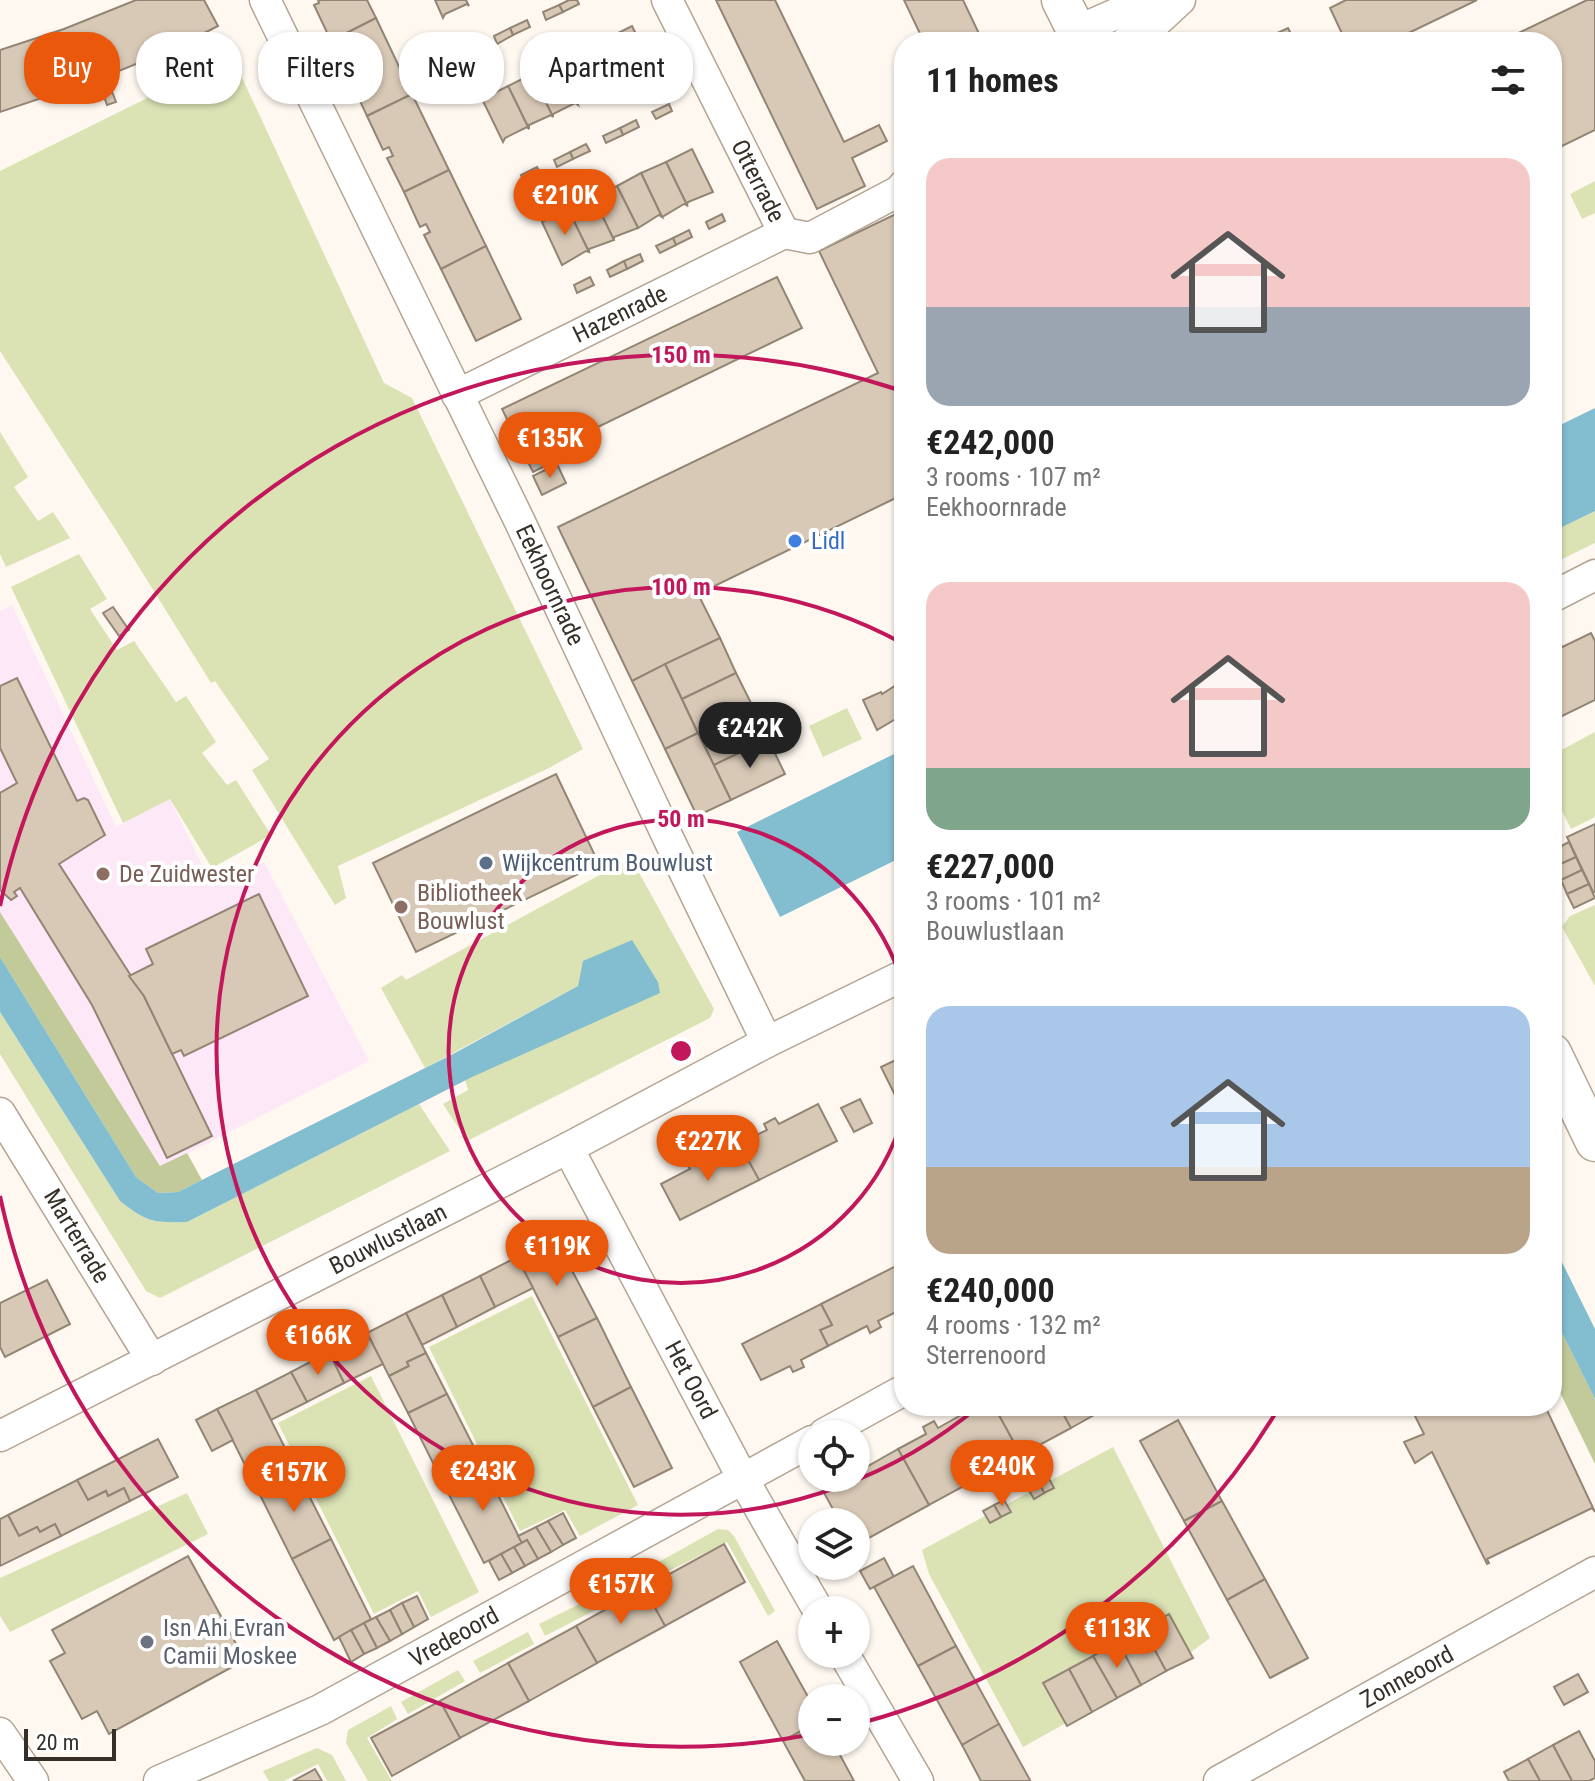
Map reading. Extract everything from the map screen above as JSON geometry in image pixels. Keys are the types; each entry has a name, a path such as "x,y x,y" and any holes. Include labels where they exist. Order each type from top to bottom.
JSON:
{"street":[{"name":"Eekhoornrade","path":"265,0 520,522 767,1042"},
{"name":"Otterrade","path":"667,0 784,233"},
{"path":"1034,0 1068,31 1143,2 1179,0"},
{"path":"1142,32 1179,0"},
{"path":"784,233 810,238 894,194"},
{"name":"Hazenrade","path":"457,395 784,233"},
{"path":"1562,592 1595,575"},
{"name":"Bouwlustlaan","path":"0,1436 894,980"},
{"path":"1562,1074 1595,1142"},
{"name":"Marterrade","path":"0,1113 152,1360"},
{"name":"Het Oord","path":"568,1148 743,1479 810,1596"},
{"path":"849,1420 894,1396"},
{"name":"Vredeoord","path":"159,1781 320,1710 798,1449"},
{"name":"Zonneoord","path":"1219,1781 1595,1572"},
{"path":"852,1668 918,1781"},
{"path":"0,1733 33,1781"}],"shaded area":[{"name":"De Zuidwester","path":"12,605 116,827 170,799 212,886 264,862 369,1061 161,1167 0,912 0,611"}],"green space":[{"path":"242,78 384,383 412,398 583,749 549,768 338,866 346,898 335,905 252,770 269,759 215,681 211,683 0,351 0,171 136,104 242,104"},
{"path":"1595,181 1595,213 1582,219 1570,194"},
{"path":"0,432 28,477 14,487 38,521 53,512 70,538 6,567 0,554"},
{"path":"1595,511 1595,543 1562,559 1562,527"},
{"path":"79,554 107,599 90,609 117,650 134,641 176,702 186,696 216,742 202,753 227,785 236,780 271,835 212,868 170,799 123,823 11,587"},
{"path":"847,708 862,739 823,757 809,726"},
{"path":"1595,732 1595,817 1571,829 1562,811 1562,750"},
{"path":"631,858 714,1009 710,1018 467,1141 443,1104 468,1090 465,1080 658,982 631,940 578,986 425,1068 381,988 402,975 406,980"},
{"path":"1595,905 1595,986 1562,927 1570,916"},
{"path":"0,912 160,1166 187,1153 202,1180 178,1192 158,1193 136,1177 0,957"},
{"path":"0,1012 120,1201 151,1220 187,1222 419,1104 450,1151 160,1298 146,1291 0,1054"},
{"path":"532,1296 638,1505 580,1536 565,1510 520,1531 429,1347"},
{"path":"1562,1333 1595,1399 1595,1464 1562,1396"},
{"path":"371,1376 479,1592 431,1617 418,1591 374,1614 278,1423"},
{"path":"1113,1447 1210,1638 1183,1658 1023,1747 929,1574 922,1550"},
{"path":"187,1493 208,1534 10,1632 0,1616 0,1578"},
{"path":"718,1529 728,1530 734,1536 775,1611 768,1616 727,1542 615,1598 610,1589"},
{"path":"598,1595 603,1606 545,1636 539,1624"},
{"path":"528,1632 534,1644 480,1673 473,1661"},
{"path":"458,1670 465,1681 408,1714 401,1702"},
{"path":"391,1706 397,1719 367,1738 392,1781 368,1781 346,1743 348,1730"},
{"path":"317,1748 332,1755 346,1781 327,1781 318,1764 284,1781 269,1781 263,1771"}],"water":[{"path":"1595,408 1595,511 1562,527 1562,424"},
{"path":"894,754 894,861 780,917 737,832"},
{"path":"632,940 658,982 660,993 472,1077 187,1222 151,1220 120,1201 0,1012 0,957 136,1177 158,1193 178,1192 453,1054 578,986 583,961"},
{"path":"1562,1262 1595,1329 1595,1399 1562,1333"}],"building":[{"path":"136,0 204,0 218,26 206,32 136,32 136,64 120,70 120,32 55,32"},
{"path":"318,0 367,0 376,18 349,32 327,32 314,5 319,3"},
{"path":"435,0 466,0 469,6 467,4 445,14 443,18"},
{"path":"577,0 579,4 563,12 559,5"},
{"path":"716,0 775,0 844,142 879,125 887,141 852,158 865,186 817,209"},
{"path":"904,0 963,0 978,32 919,32"},
{"path":"1346,0 1477,0 1411,32 1341,32 1330,8"},
{"path":"1587,0 1595,0 1595,130 1562,146 1562,32 1521,32"},
{"path":"559,5 563,12 546,20 543,12"},
{"path":"376,18 383,32 349,32"},
{"path":"527,20 530,27 513,35 510,28"},
{"path":"632,26 635,32 620,32"},
{"path":"510,28 513,35 504,40 502,32"},
{"path":"383,33 399,67 399,100 367,116 361,104 383,104"},
{"path":"24,42 24,104 0,112 0,50"},
{"path":"520,80 520,104 547,104 553,117 551,115 529,125 529,129 508,86"},
{"path":"508,86 529,129 527,127 505,138 503,142 484,104 504,104 504,88"},
{"path":"399,100 399,104 417,104 449,170 404,192 387,158 393,156 389,147 383,150 367,116"},
{"path":"547,104 573,104 553,114 553,117"},
{"path":"669,104 672,111 656,119 652,112"},
{"path":"636,120 639,127 623,135 620,128"},
{"path":"620,128 623,135 606,143 603,136"},
{"path":"586,144 590,151 573,159 570,152"},
{"path":"692,149 713,192 687,205 666,162"},
{"path":"570,152 573,159 557,167 554,160"},
{"path":"666,162 687,205 662,217 641,173"},
{"path":"537,167 541,175 524,183 521,175"},
{"path":"449,170 486,246 441,269 424,235 430,232 426,224 420,227 404,192"},
{"path":"641,173 662,217 659,215 638,228 617,186"},
{"path":"617,186 638,228 614,237 614,240 593,197"},
{"path":"593,197 614,240 589,249 589,252 568,209"},
{"path":"568,209 589,252 562,265 542,222"},
{"path":"722,214 725,221 709,229 706,222"},
{"path":"894,215 894,499 698,594 720,638 632,681 558,527 878,373 819,251"},
{"path":"689,230 692,237 676,245 673,238"},
{"path":"673,238 676,245 660,253 656,246"},
{"path":"486,246 521,319 476,341 441,269"},
{"path":"640,254 643,261 627,269 624,261"},
{"path":"624,261 627,269 610,277 607,270"},
{"path":"590,277 594,285 577,293 574,285"},
{"path":"777,277 802,328 540,455 545,466 533,472 502,409"},
{"path":"557,464 566,483 542,495 533,476"},
{"path":"113,607 129,630 119,636 103,613"},
{"path":"1591,633 1595,641 1595,700 1562,716 1562,647"},
{"path":"720,638 736,673 682,699 665,664"},
{"path":"665,664 698,733 665,749 632,681"},
{"path":"736,673 753,707 698,733 682,699"},
{"path":"17,678 77,801 88,800 105,835 59,864 144,996 212,1136 167,1158 92,1005 20,888 11,900 0,890 0,793 17,783 0,748 0,686"},
{"path":"894,686 894,720 877,730 863,700"},
{"path":"753,707 768,739 714,765 698,733"},
{"path":"698,733 731,800 697,816 665,749"},
{"path":"768,739 785,774 731,800 714,765"},
{"name":"Wijkcentrum Bouwlust","path":"556,774 599,864 416,952 373,863"},
{"path":"1595,824 1595,892 1593,892 1567,837"},
{"path":"1569,842 1576,857 1562,863 1562,846"},
{"path":"1576,857 1582,870 1562,880 1562,863"},
{"path":"1582,870 1589,884 1567,894 1562,880"},
{"path":"1589,884 1595,898 1574,908 1567,894"},
{"path":"259,894 308,996 184,1056 181,1050 172,1054 144,996 129,976 153,964 146,949"},
{"path":"894,1061 894,1093 881,1067"},
{"path":"860,1099 872,1123 854,1132 841,1108"},
{"path":"818,1104 837,1141 759,1180 747,1158 736,1164 728,1149 767,1130 764,1124 775,1118 779,1124"},
{"path":"728,1149 736,1164 747,1158 759,1180 680,1220 661,1184 690,1169 686,1163 698,1157 701,1163"},
{"path":"555,1238 597,1318 558,1337 517,1257"},
{"path":"517,1257 533,1288 495,1307 480,1276"},
{"path":"894,1267 894,1313 878,1321 881,1327 870,1333 867,1326 828,1346 820,1330 832,1325 821,1304"},
{"path":"480,1276 495,1307 457,1327 442,1295"},
{"path":"47,1280 70,1324 5,1357 0,1347 0,1303"},
{"path":"442,1295 457,1327 422,1345 406,1313"},
{"path":"821,1304 832,1325 820,1330 828,1346 801,1360 804,1367 793,1372 790,1366 761,1380 742,1344"},
{"path":"406,1313 426,1353 389,1376 367,1333"},
{"path":"597,1318 631,1387 593,1407 558,1337"},
{"path":"367,1333 383,1364 344,1383 329,1352"},
{"path":"329,1352 344,1383 307,1402 291,1372"},
{"path":"426,1353 447,1394 408,1413 389,1376"},
{"path":"291,1372 307,1402 271,1420 256,1390"},
{"path":"631,1387 672,1468 634,1487 593,1407"},
{"path":"256,1390 296,1470 257,1489 217,1409"},
{"path":"447,1394 482,1463 443,1483 408,1413"},
{"path":"217,1409 233,1440 212,1451 196,1420"},
{"path":"959,1416 1000,1416 1021,1455 929,1505 898,1449 926,1434 923,1427 934,1421 938,1428"},
{"path":"1000,1416 1064,1416 1071,1428 1021,1455"},
{"path":"1064,1416 1092,1416 1071,1428"},
{"path":"1415,1416 1550,1416 1595,1512 1592,1508 1487,1559 1487,1564 1432,1452 1415,1463 1404,1442 1424,1434"},
{"path":"1178,1420 1222,1501 1184,1521 1140,1441"},
{"path":"158,1439 178,1477 130,1501 124,1488 108,1496 106,1491 88,1500 77,1480"},
{"path":"898,1449 929,1505 870,1537 870,1508 832,1508 824,1492 870,1492 870,1465"},
{"path":"482,1463 522,1543 484,1563 443,1483"},
{"path":"296,1470 331,1539 292,1559 257,1489"},
{"path":"1047,1475 1054,1488 1044,1493 1038,1481"},
{"path":"77,1480 88,1500 106,1491 108,1496 124,1488 130,1501 61,1536 55,1524 40,1532 37,1527 19,1536 8,1515"},
{"path":"1038,1481 1044,1493 1034,1499 1027,1487"},
{"path":"1004,1500 1011,1512 1001,1517 994,1505"},
{"path":"1222,1501 1265,1579 1227,1600 1184,1521"},
{"path":"994,1505 1001,1517 990,1523 983,1511"},
{"path":"563,1513 576,1538 563,1545 548,1521"},
{"path":"8,1515 19,1536 37,1527 40,1532 55,1524 61,1536 0,1566 0,1519"},
{"path":"548,1521 563,1545 551,1552 536,1527"},
{"path":"536,1527 551,1552 538,1559 527,1540 522,1543 518,1536"},
{"path":"331,1539 371,1619 334,1640 292,1559"},
{"path":"527,1540 538,1559 525,1566 514,1547"},
{"path":"724,1544 745,1582 665,1626 644,1588"},
{"path":"514,1547 525,1566 512,1573 501,1554"},
{"path":"501,1554 512,1573 499,1580 489,1561"},
{"name":"Isn Ahi Evran Camii Moskee","path":"188,1556 245,1660 109,1734 97,1711 82,1719 50,1661 65,1653 52,1630"},
{"path":"884,1558 894,1577 870,1589 865,1580 870,1580 870,1566"},
{"path":"913,1566 956,1646 918,1666 874,1587"},
{"path":"1265,1579 1308,1658 1270,1678 1227,1600"},
{"path":"644,1588 665,1626 597,1663 576,1626"},
{"path":"417,1596 428,1619 414,1627 402,1603"},
{"path":"402,1603 414,1627 402,1634 390,1610"},
{"path":"390,1610 402,1634 390,1641 376,1617"},
{"path":"1169,1614 1193,1658 1166,1671 1143,1628"},
{"path":"376,1617 390,1641 377,1648 364,1623"},
{"path":"364,1623 377,1648 364,1654 351,1630"},
{"path":"576,1626 597,1663 529,1701 508,1663"},
{"path":"1143,1628 1166,1671 1141,1685 1118,1642"},
{"path":"351,1630 364,1654 351,1662 339,1637"},
{"path":"777,1641 801,1684 798,1684 798,1733 783,1741 740,1662"},
{"path":"1118,1642 1141,1685 1117,1698 1093,1656"},
{"path":"956,1646 999,1724 962,1745 918,1666"},
{"path":"1093,1656 1117,1698 1092,1712 1069,1669"},
{"path":"508,1663 529,1701 460,1738 440,1701"},
{"path":"1069,1669 1092,1712 1067,1726 1043,1683"},
{"path":"1578,1674 1588,1692 1564,1705 1554,1687"},
{"path":"440,1701 460,1738 392,1776 371,1738"},
{"path":"999,1724 1029,1781 981,1781 962,1745"},
{"path":"1579,1731 1595,1761 1595,1778 1589,1781 1572,1781 1553,1745"},
{"path":"798,1733 798,1756 841,1756 854,1781 805,1781 783,1741"},
{"path":"1553,1745 1572,1781 1540,1781 1528,1759"},
{"path":"1528,1759 1540,1781 1509,1781 1504,1772"},
{"path":"315,1769 322,1781 293,1781"}],"place":[{"name":"Lidl","path":"795,541"},
{"name":"Wijkcentrum Bouwlust","path":"486,863"},
{"name":"De Zuidwester","path":"103,874"},
{"name":"Bibliotheek Bouwlust","path":"401,907"},
{"name":"Isn Ahi Evran Camii Moskee","path":"147,1642"}]}
